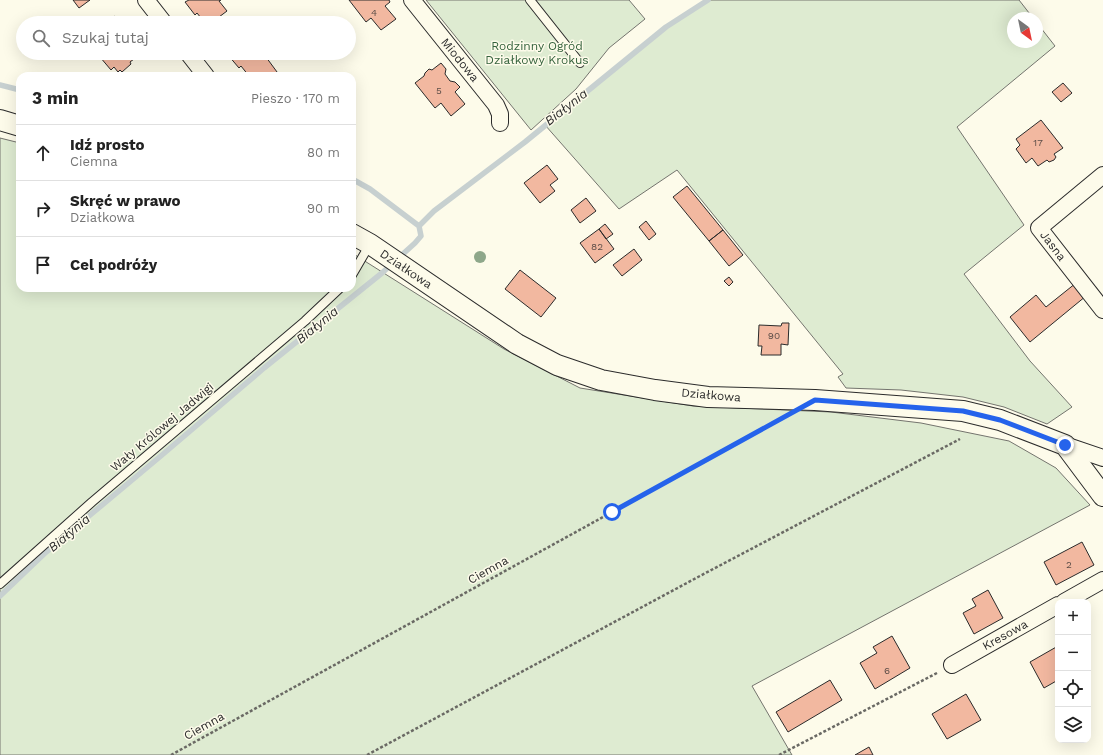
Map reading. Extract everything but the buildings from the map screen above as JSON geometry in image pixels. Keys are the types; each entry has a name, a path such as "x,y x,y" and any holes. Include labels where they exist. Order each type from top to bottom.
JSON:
{"street":[{"path":"146,0 159,16"},
{"name":"Miodowa","path":"412,0 496,105 499,111 500,122"},
{"path":"193,60 203,72"},
{"path":"0,120 16,125"},
{"name":"Jasna","path":"1103,175 1039,228 1103,310"},
{"name":"Działkowa","path":"356,236 388,256 517,344 558,365 601,380 655,390 708,397 815,400 963,411 1000,420 1103,458"},
{"path":"1065,445 1103,496"},
{"path":"1069,599 1103,580"},
{"name":"Kresowa","path":"952,665 1055,607"}],"lane":[{"path":"530,0 580,63"},
{"path":"356,268 370,244"},
{"name":"Wały Królowej Jadwigi","path":"0,584 92,502 305,321 336,292"}],"path":[{"name":"Ciemna","path":"170,755 787,416"},
{"path":"367,755 698,577 960,439"},
{"path":"779,755 952,665"}],"green space":[{"name":"Rodzinny Ogród Działkowy Krokus","path":"426,0 629,0 645,19 609,48 576,89 531,130"},
{"path":"708,0 1019,0 1028,12 1007,12 1007,48 1043,48 1043,31 1055,46 957,127 1024,225 964,274 1030,361 1072,407 1047,424 1004,407 963,397 901,390 846,388 838,377 843,374 677,170 619,209 545,125 666,27"},
{"path":"0,138 16,142 16,292 356,292 356,256 504,349 580,388 693,406 831,412 921,423 1009,441 1056,468 1090,505 752,686 792,755 0,755"}],"waterway":[{"name":"Białynia","path":"0,596 44,554 264,368 382,273 421,236 419,226 434,211 525,142 666,27 708,0"},
{"path":"0,85 16,89"},
{"path":"356,181 370,189 419,226"}],"route":[{"path":"612,512 815,400 963,411 1000,420 1065,445"}]}
